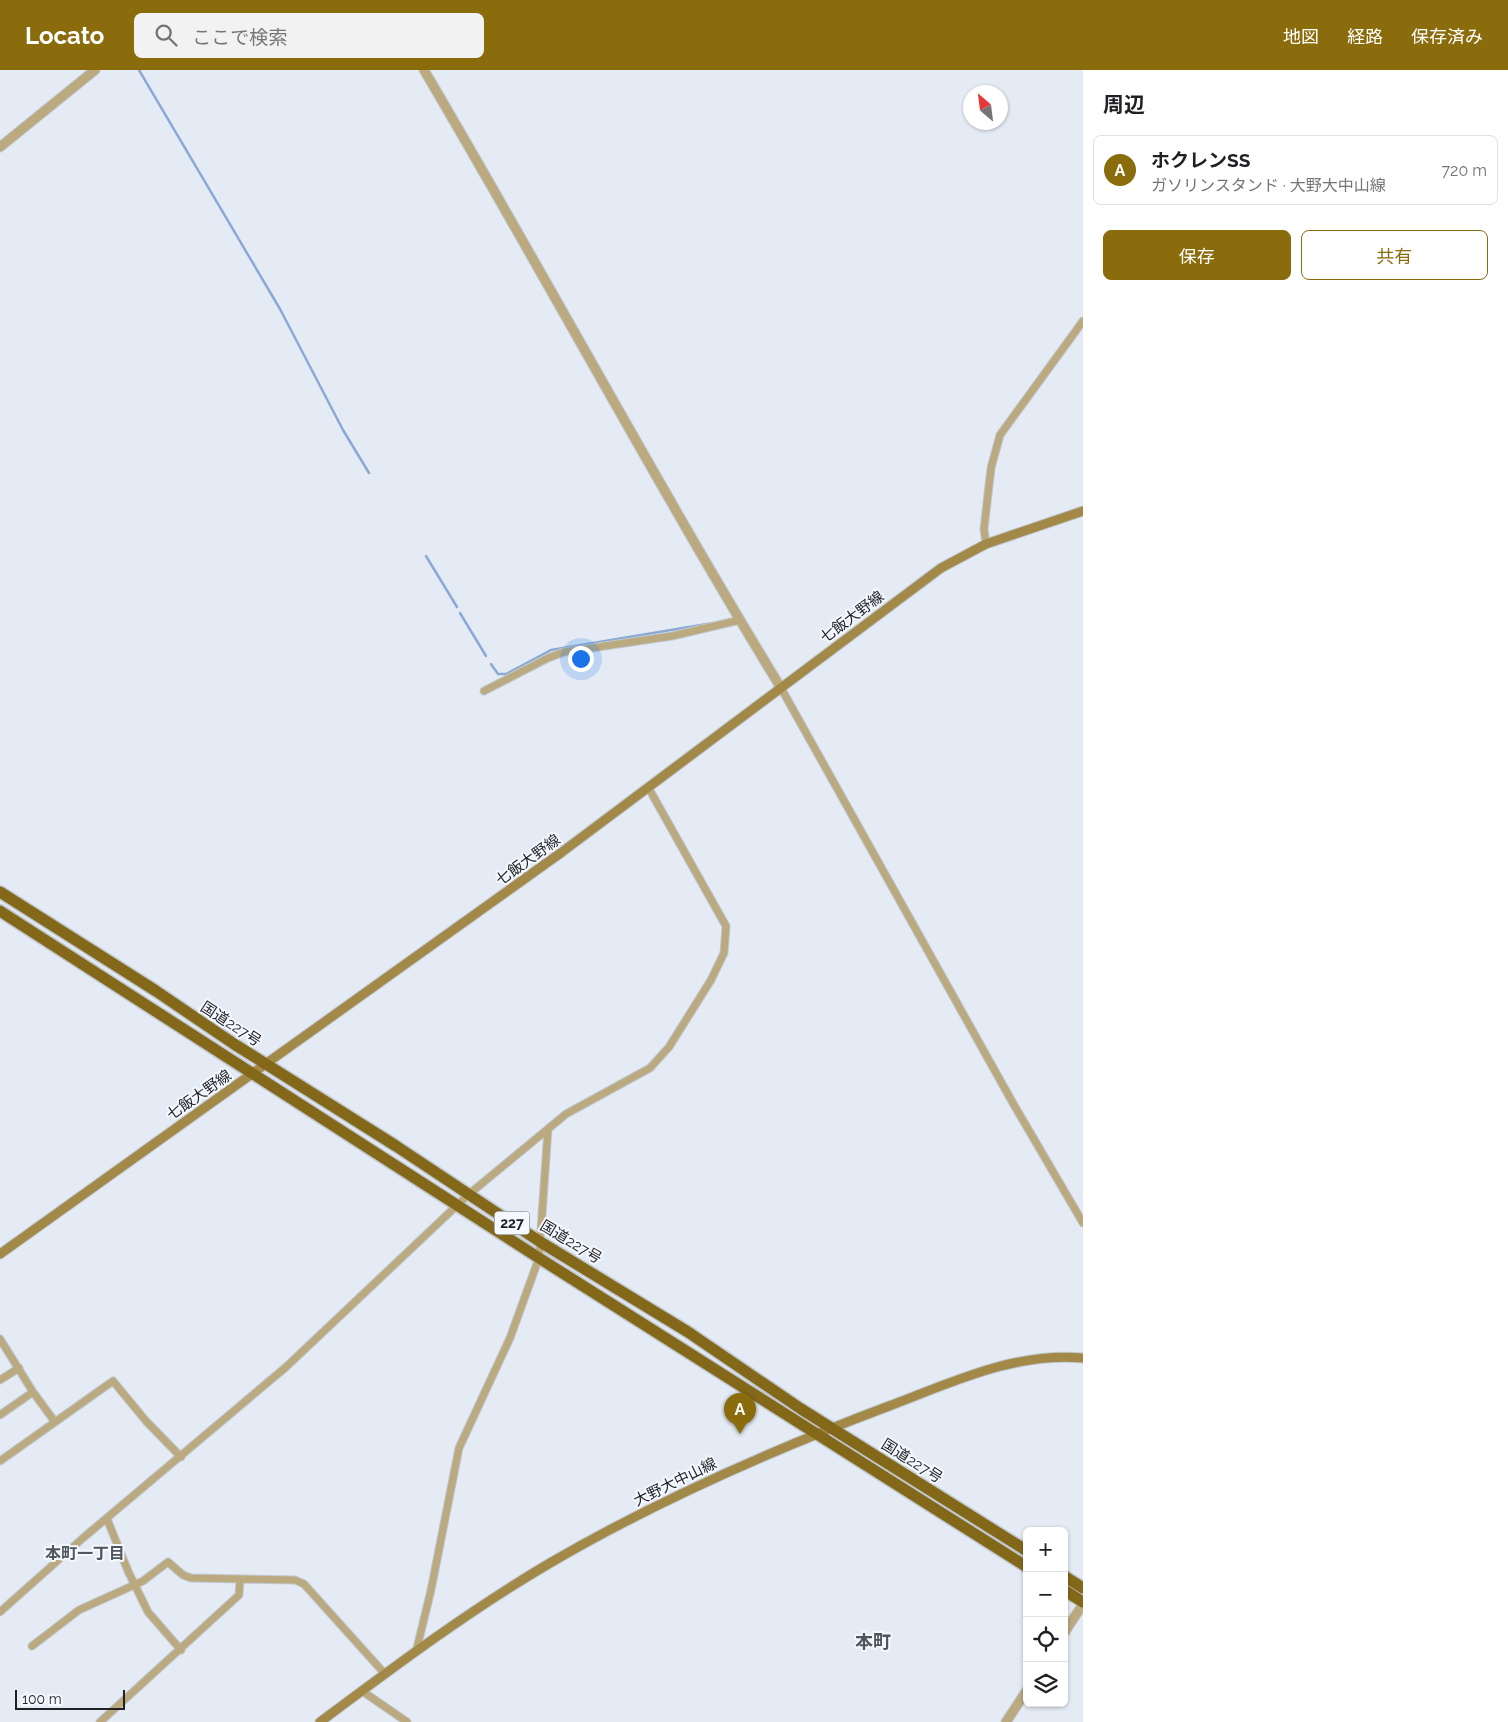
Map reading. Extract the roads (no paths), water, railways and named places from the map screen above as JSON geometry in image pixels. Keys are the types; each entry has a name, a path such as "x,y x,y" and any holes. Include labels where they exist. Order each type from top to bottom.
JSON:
{"highway":[{"name":"国道227号","path":"0,892 396,1146 542,1243 688,1332 801,1409 1023,1548"},
{"name":"国道227号","path":"0,911 539,1258 1023,1564"},
{"path":"1068,1579 1083,1588"},
{"path":"1068,1593 1083,1603"}],"main road":[{"name":"七飯大野線","path":"0,1254 539,869 941,568 986,544 1083,511"},
{"name":"大野大中山線","path":"320,1722 416,1652 502,1593 595,1538 675,1496 832,1427 1008,1363 1046,1357 1083,1358"}],"street":[{"path":"0,147 95,70"},
{"path":"424,70 781,688 1014,1104 1083,1223"},
{"path":"986,544 984,529 991,468 1000,435 1083,321"},
{"path":"484,691 548,658 564,652 672,636 740,620"},
{"path":"0,1612 70,1549 181,1457 300,1354 468,1195 566,1114 650,1068 658,1062 669,1048 711,980 724,952 726,926 648,787"},
{"path":"416,1652 431,1590 459,1448 510,1338 539,1258 542,1243 548,1129"},
{"path":"0,1339 33,1392 55,1422"},
{"path":"0,1380 19,1368"},
{"path":"0,1461 113,1381 146,1421 181,1457"},
{"path":"0,1415 33,1392"},
{"path":"107,1519 133,1584 148,1612 181,1650"},
{"path":"32,1646 79,1610 143,1581 168,1562 183,1575 191,1578 295,1580 304,1584 385,1674"},
{"path":"100,1722 240,1595 240,1579"},
{"path":"1068,1627 1083,1603"},
{"path":"362,1691 407,1722"},
{"path":"1006,1722 1023,1696"}],"waterway":[{"path":"139,70 280,309 343,430 369,473"},
{"path":"426,556 457,607"},
{"path":"460,613 486,656"},
{"path":"491,664 498,674 506,674 551,650 713,623"}],"place":[{"name":"ホクレンSS","path":"740,1434"}],"district":[{"name":"本町一丁目","path":"85,1553"},
{"name":"本町","path":"873,1641"}]}
